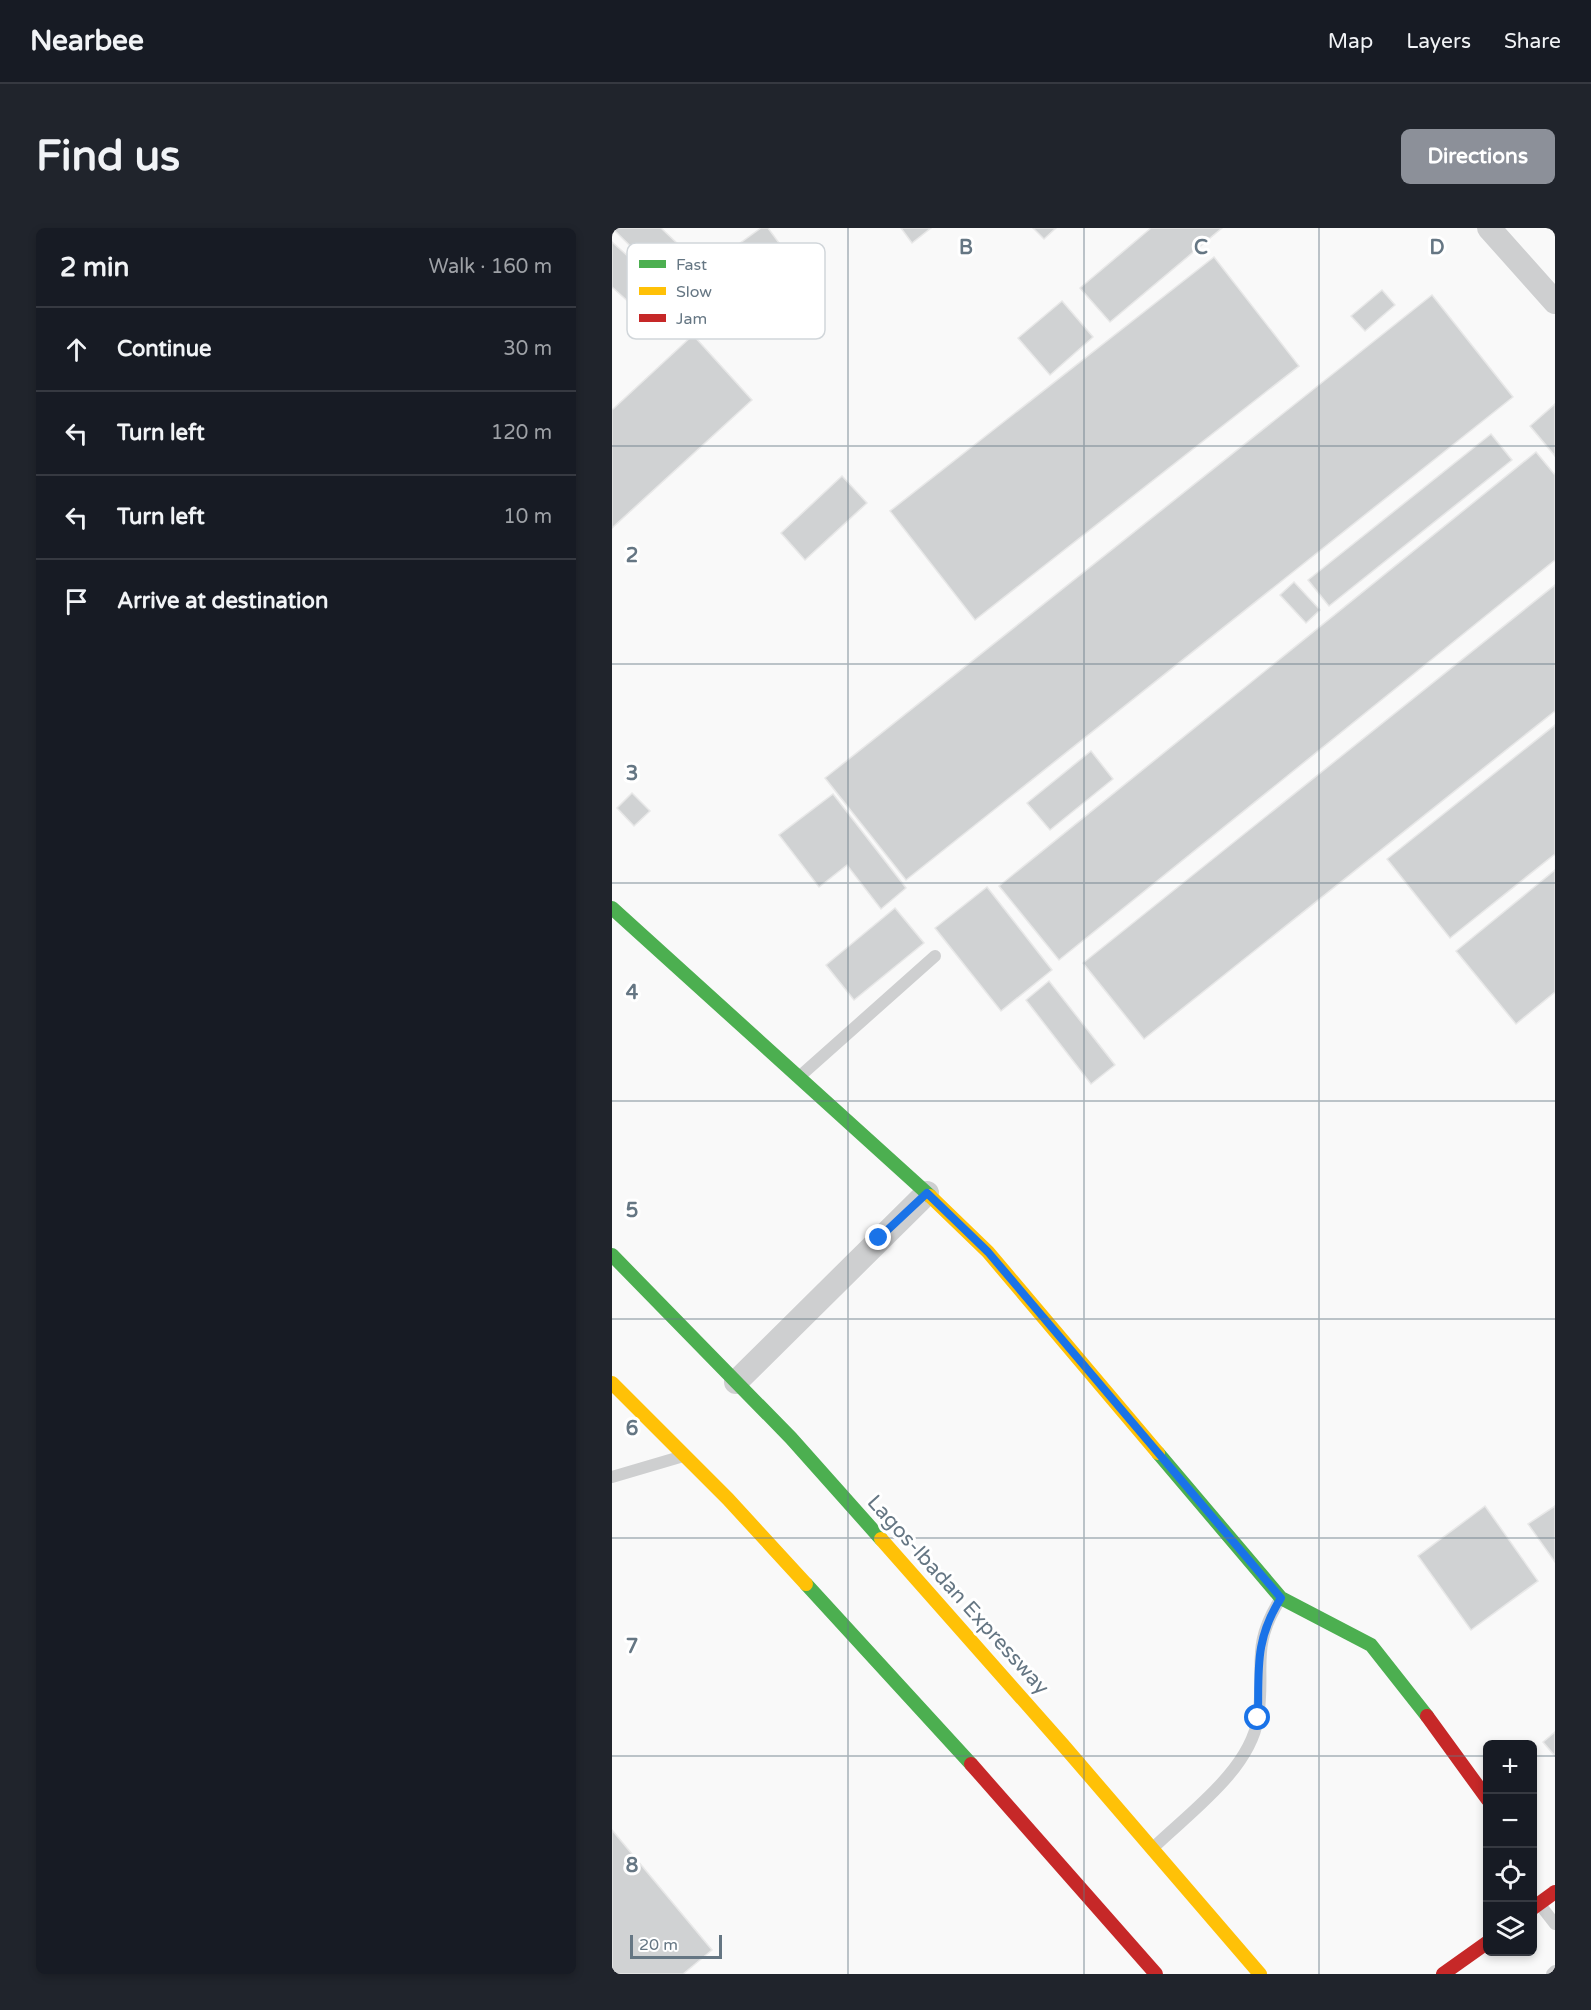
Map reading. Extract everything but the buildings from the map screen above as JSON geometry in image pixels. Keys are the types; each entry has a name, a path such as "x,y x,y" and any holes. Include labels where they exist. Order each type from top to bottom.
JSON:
{"main road":[{"path":"612,908 927,1193 988,1252 1281,1598 1371,1645 1483,1794"},
{"name":"Lagos-Ibadan Expressway","path":"612,1255 799,1447 1260,1974"},
{"path":"612,1383 728,1499 1005,1801 1156,1974"},
{"path":"1443,1974 1483,1946"}],"street":[{"path":"1488,228 1555,302"},
{"path":"736,1382 927,1193"}],"lane":[{"path":"798,1078 935,956"},
{"path":"612,1478 684,1455"},
{"path":"1152,1848 1229,1775 1248,1749 1258,1718 1260,1650 1263,1632 1281,1598"},
{"path":"1540,1898 1555,1923"}],"traffic: fast":[{"path":"612,908 930,1196"},
{"path":"612,1255 791,1438 881,1539"},
{"path":"1158,1453 1281,1598 1371,1645 1427,1716"},
{"path":"806,1584 971,1764"}],"traffic: slow":[{"path":"930,1196 988,1252 1158,1453"},
{"path":"612,1383 728,1499 806,1584"},
{"path":"881,1539 1063,1745 1260,1974"}],"traffic: jam":[{"path":"1427,1716 1484,1794"},
{"path":"971,1764 1156,1974"},
{"path":"1537,1905 1555,1892"},
{"path":"1443,1974 1483,1946"}],"route":[{"path":"879,1238 927,1193 988,1252 1281,1598 1268,1618 1263,1632 1260,1650 1258,1718"}]}
